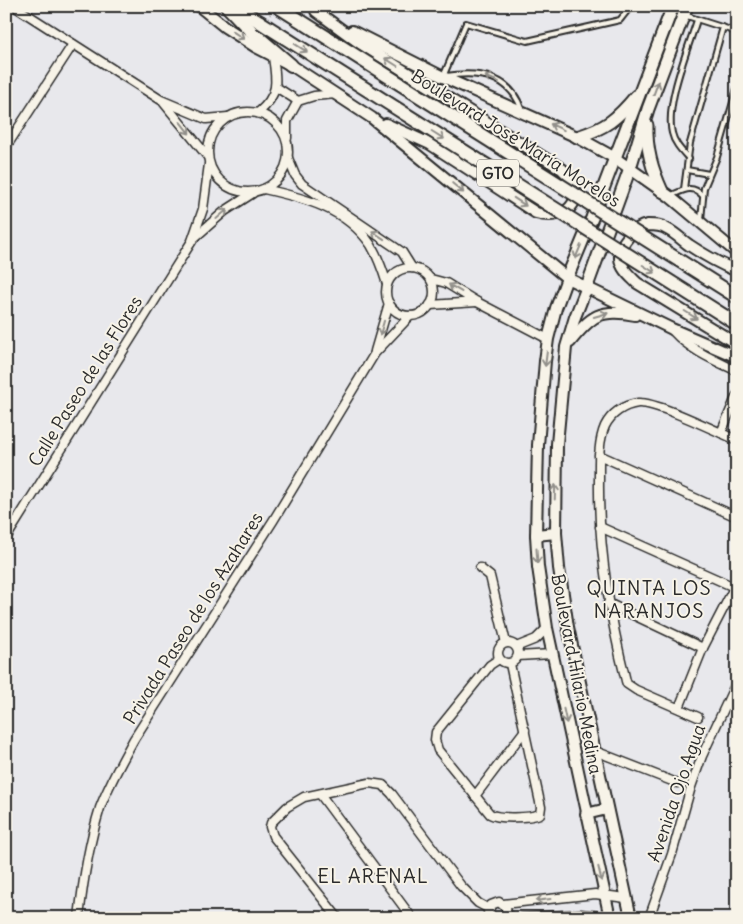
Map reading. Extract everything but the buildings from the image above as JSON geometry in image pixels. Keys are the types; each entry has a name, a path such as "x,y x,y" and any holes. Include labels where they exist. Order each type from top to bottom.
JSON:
{"main road":[{"path":"227,6 251,31 291,65"},
{"name":"GTO","path":"235,6 737,324"},
{"name":"Boulevard José María Morelos","path":"277,6 737,297"},
{"name":"Boulevard Hilario Medina","path":"566,278 642,89 669,7"},
{"name":"Boulevard Hilario Medina","path":"586,288 630,168 648,109 686,11"},
{"path":"577,137 608,124 618,116 642,89"},
{"path":"648,109 649,156 655,176 665,193"}],"street":[{"path":"14,6 161,100 206,119 230,117 244,113 258,113 270,119 280,128 286,140"},
{"path":"199,6 256,47 291,65 372,118 566,278 672,330 737,357"},
{"path":"312,9 361,44 562,169 572,180 575,187 576,197 573,205 566,212 558,215 547,216 536,212 430,144 372,118"},
{"name":"Boulevard José María Morelos","path":"312,9 370,41 443,77 577,137 615,158 665,193 737,253"},
{"path":"6,148 73,44"},
{"path":"258,113 270,101 276,87 274,57"},
{"path":"276,87 298,100"},
{"path":"337,94 314,96 298,100 290,112 287,121 286,140 288,158 295,175 302,184 402,252 412,268"},
{"path":"161,100 209,160 219,180 227,186 246,192 264,189 278,180 285,170 288,158"},
{"path":"209,160 211,138 215,129 230,117"},
{"name":"Calle Paseo de las Flores","path":"6,538 192,241 204,209 209,160"},
{"path":"264,189 316,202 343,218 370,245 388,284"},
{"name":"Calle Paseo de las Flores","path":"192,241 224,211 255,192"},
{"path":"737,271 724,266 667,228 658,225 642,226 634,231 626,240 620,258 627,274 637,283 737,344"},
{"path":"412,268 426,274 431,280 434,296 425,311 410,316 401,314 389,303 386,290 388,284 393,275 402,269 412,268"},
{"name":"Boulevard Hilario Medina","path":"566,278 548,340 541,397 536,534 538,567 552,654 610,917"},
{"path":"431,280 446,283 548,340"},
{"name":"Boulevard Hilario Medina","path":"586,288 574,317 566,347 557,444 556,533 568,627 631,918"},
{"path":"430,305 477,302"},
{"name":"Privada Paseo de los Azahares","path":"375,353 389,303"},
{"path":"566,347 587,322 596,315 612,312 650,318"},
{"name":"Privada Paseo de los Azahares","path":"80,918 89,850 101,807 117,769 134,738 272,521 375,353 410,316"},
{"path":"672,330 682,341 694,349 737,371"},
{"path":"721,433 737,395"},
{"path":"698,717 636,690 627,684 608,603 600,527 599,455 604,428 609,419 616,411 638,403 670,411 737,440"},
{"path":"599,455 737,517"},
{"path":"600,527 735,584 703,648 679,708"},
{"path":"536,534 556,533"},
{"path":"480,568 490,576 506,643"},
{"path":"608,603 703,648"},
{"path":"516,646 518,656 516,660 510,664 502,662 498,651 502,645 510,643 516,646 536,639 547,628"},
{"path":"518,656 552,654"},
{"path":"499,658 490,666 436,732 435,740 438,750 493,816 534,816 540,814 542,807 510,664"},
{"name":"Avenida Ojo Agua","path":"649,918 672,854 702,756 737,681"},
{"path":"475,796 525,730"},
{"path":"595,752 677,783"},
{"path":"333,916 273,836 270,827 271,823 286,807 304,797 368,783 383,784 461,886 490,916"},
{"path":"320,794 412,918"},
{"path":"586,814 607,809"},
{"path":"490,916 494,903 503,904 595,894 626,898"},
{"path":"503,904 507,912 504,918"},
{"path":"522,918 580,914 621,918"}],"lane":[{"path":"443,77 466,23 527,41 620,20 631,6"},
{"path":"686,11 697,20 737,32"},
{"path":"689,159 675,142 672,134 671,115 677,86 697,20"},
{"path":"684,189 693,132 722,27"},
{"path":"443,77 471,73 496,80 509,88 514,94 522,113"},
{"path":"701,223 703,196 709,174 717,157 737,88"},
{"path":"687,170 709,174"},
{"path":"665,193 693,188 703,196"}],"district":[{"name":"QUINTA LOS NARANJOS","path":"649,598"},
{"name":"EL ARENAL","path":"373,875"}]}
